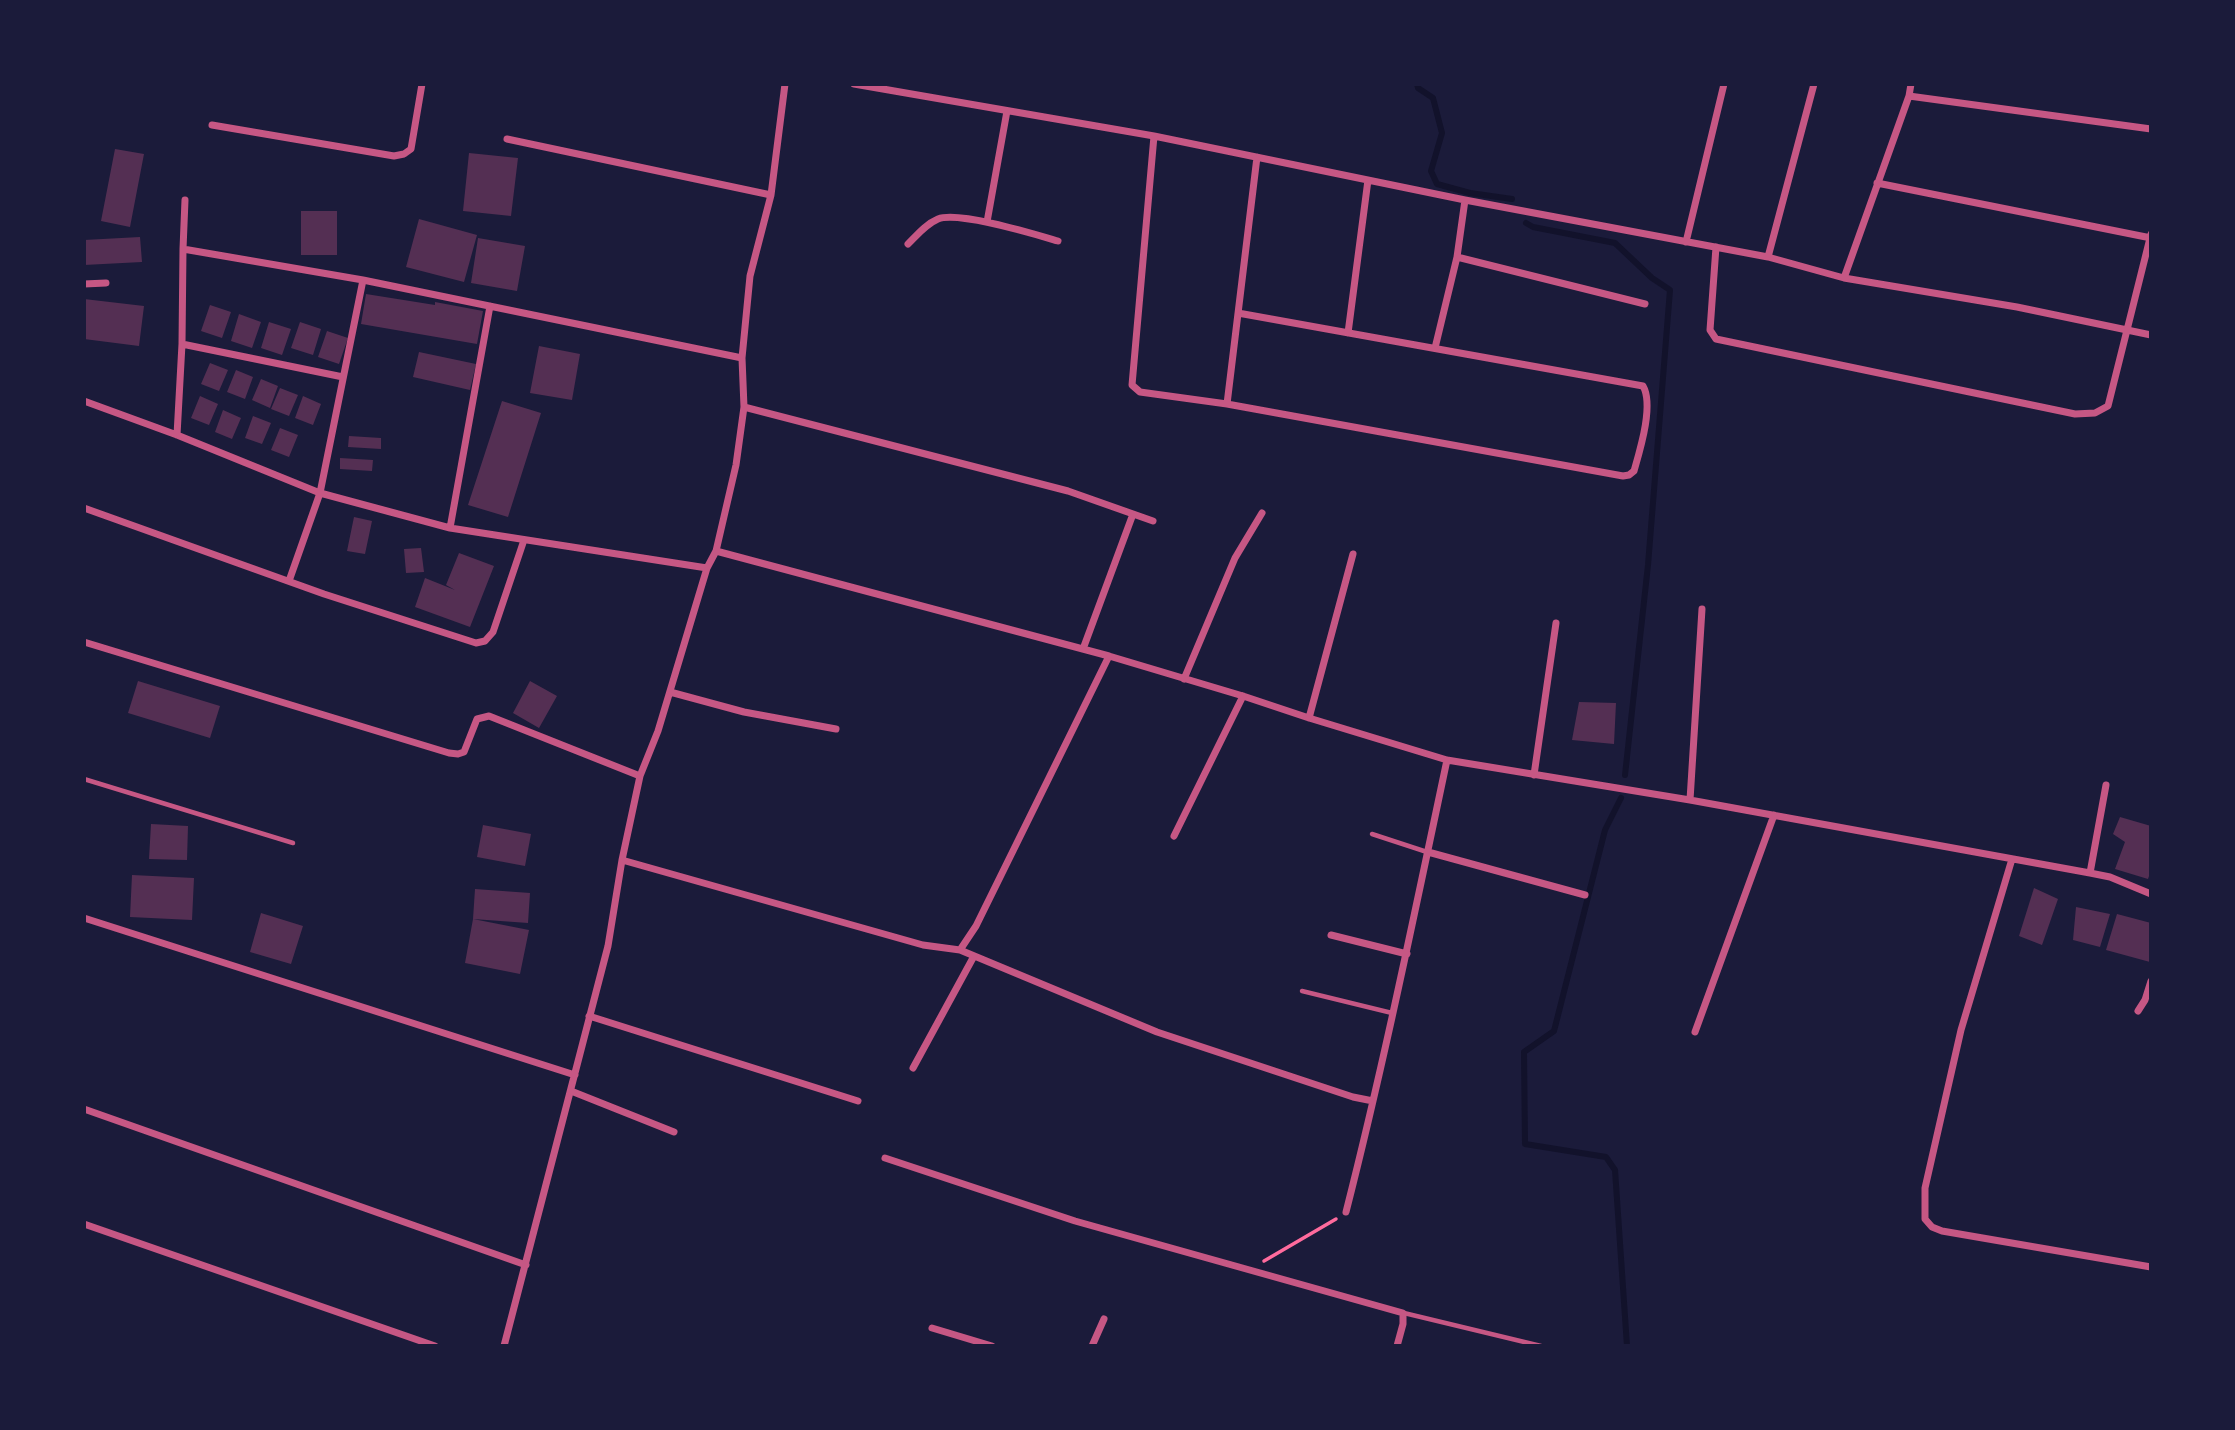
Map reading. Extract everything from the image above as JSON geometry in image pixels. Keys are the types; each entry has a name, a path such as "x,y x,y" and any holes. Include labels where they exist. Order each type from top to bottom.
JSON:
{"street":[{"path":"212,125 394,156 411,149 422,84"},
{"path":"504,1346 608,946 622,860 640,776 658,731 707,568 716,551 736,465 744,407 742,358 750,276 771,195 785,84"},
{"path":"854,84 1154,136 1465,200 1768,257 1844,278 2017,307 2151,335"},
{"path":"1686,242 1724,84"},
{"path":"1768,257 1814,84"},
{"path":"1844,278 1911,84"},
{"path":"1909,96 2151,128"},
{"path":"987,222 1006,111"},
{"path":"1154,136 1132,385 1140,392 1227,404 1623,477 1634,471 1648,398 1643,386 1238,313"},
{"path":"507,139 771,195"},
{"path":"1227,404 1257,157"},
{"path":"1348,333 1368,180"},
{"path":"1716,247 1710,330 1716,339 1734,345 2075,414 2095,414 2108,405 2151,237 1877,183"},
{"path":"177,435 185,200"},
{"path":"1435,348 1457,257 1465,200"},
{"path":"908,244 928,225 940,218 987,222 1058,241"},
{"path":"183,249 363,280 742,358"},
{"path":"1457,257 1645,304"},
{"path":"289,581 320,493 363,280"},
{"path":"84,284 106,284"},
{"path":"450,528 490,306"},
{"path":"182,344 343,376"},
{"path":"84,401 177,435 320,493 450,528 707,568"},
{"path":"744,407 1068,491 1153,521"},
{"path":"84,508 289,581 476,643 485,641 493,632 524,540"},
{"path":"1184,679 1235,558 1262,513"},
{"path":"1083,649 1133,514"},
{"path":"716,551 1110,656 1447,760 1690,800 2090,873 2110,877 2151,894"},
{"path":"1309,718 1353,554"},
{"path":"1690,800 1702,610"},
{"path":"1534,775 1556,623"},
{"path":"84,642 449,753 464,752 477,719 489,716 640,776"},
{"path":"960,950 976,926 1110,656"},
{"path":"670,692 744,712 836,729"},
{"path":"1174,836 1243,696"},
{"path":"1346,1212 1407,954 1447,760"},
{"path":"2090,873 2106,785"},
{"path":"1695,1032 1774,815"},
{"path":"1428,852 1586,895"},
{"path":"2012,859 1961,1030 1925,1188 1925,1219 1932,1227 2151,1267"},
{"path":"622,860 923,945 960,950 1157,1032 1353,1097 1373,1101"},
{"path":"84,918 575,1075"},
{"path":"1331,935 1407,954"},
{"path":"913,1068 974,956"},
{"path":"2138,1011 2151,981"},
{"path":"589,1016 858,1101"},
{"path":"571,1091 674,1132"},
{"path":"84,1109 526,1265"},
{"path":"885,1158 1075,1221 1403,1313 1404,1324 1397,1346"},
{"path":"84,1224 435,1346"},
{"path":"1092,1346 1104,1319"},
{"path":"932,1328 992,1346"}],"lane":[{"path":"84,779 293,843"},
{"path":"1371,834 1428,852"},
{"path":"1302,991 1393,1013"},
{"path":"1403,1313 1541,1346"}],"path":[{"path":"1251,1269 1346,1212"}],"building":[{"path":"115,149 144,154 130,227 101,221"},
{"path":"469,153 518,158 511,216 463,211"},
{"path":"301,211 337,211 337,255 301,255"},
{"path":"419,219 477,235 464,282 406,267"},
{"path":"140,237 142,262 84,265 84,240"},
{"path":"478,238 525,246 517,291 471,283"},
{"path":"366,294 483,311 477,344 361,324"},
{"path":"84,299 144,306 139,346 84,339"},
{"path":"210,305 231,312 222,338 201,331"},
{"path":"239,314 261,322 252,348 231,341"},
{"path":"269,322 291,329 282,355 261,348"},
{"path":"300,322 321,329 313,355 291,348"},
{"path":"327,331 348,338 339,364 318,357"},
{"path":"539,346 580,354 572,400 530,393"},
{"path":"419,352 476,364 470,390 413,377"},
{"path":"210,363 228,370 219,391 201,384"},
{"path":"236,370 253,377 245,399 227,392"},
{"path":"261,379 278,386 270,408 252,400"},
{"path":"280,388 298,395 289,416 271,409"},
{"path":"200,396 218,404 209,425 191,418"},
{"path":"303,396 321,404 313,425 295,418"},
{"path":"502,401 541,413 508,517 468,505"},
{"path":"223,410 241,418 232,439 215,432"},
{"path":"253,416 271,423 262,444 245,438"},
{"path":"280,428 298,435 289,457 271,450"},
{"path":"349,436 381,438 381,449 348,447"},
{"path":"340,458 373,460 372,471 340,469"},
{"path":"354,517 372,521 365,554 347,551"},
{"path":"421,548 424,572 406,573 404,549"},
{"path":"459,553 494,566 470,627 415,607 425,578 455,590 446,585"},
{"path":"138,681 220,706 210,738 128,713"},
{"path":"530,681 557,696 539,728 513,713"},
{"path":"1579,702 1616,703 1614,744 1572,740"},
{"path":"2120,817 2151,826 2151,870 2148,879 2115,869 2125,842 2113,834"},
{"path":"151,824 188,826 187,860 149,859"},
{"path":"483,825 531,834 525,866 477,857"},
{"path":"132,875 194,878 192,920 130,917"},
{"path":"2034,888 2058,899 2042,945 2019,936"},
{"path":"475,889 530,893 528,923 473,919"},
{"path":"2076,907 2110,914 2100,947 2073,940"},
{"path":"261,913 303,926 291,964 250,952"},
{"path":"2117,914 2151,923 2150,962 2106,950"},
{"path":"473,919 529,930 520,974 465,963"}],"waterway":[{"path":"1417,84 1418,88 1433,98 1442,133 1431,171 1437,184 1470,193 1512,199"},
{"path":"1526,223 1533,227 1615,243 1652,278 1670,290 1648,565 1625,775"},
{"path":"1621,798 1605,830 1554,1031 1524,1052 1525,1144 1606,1157 1615,1170 1627,1346"}]}
